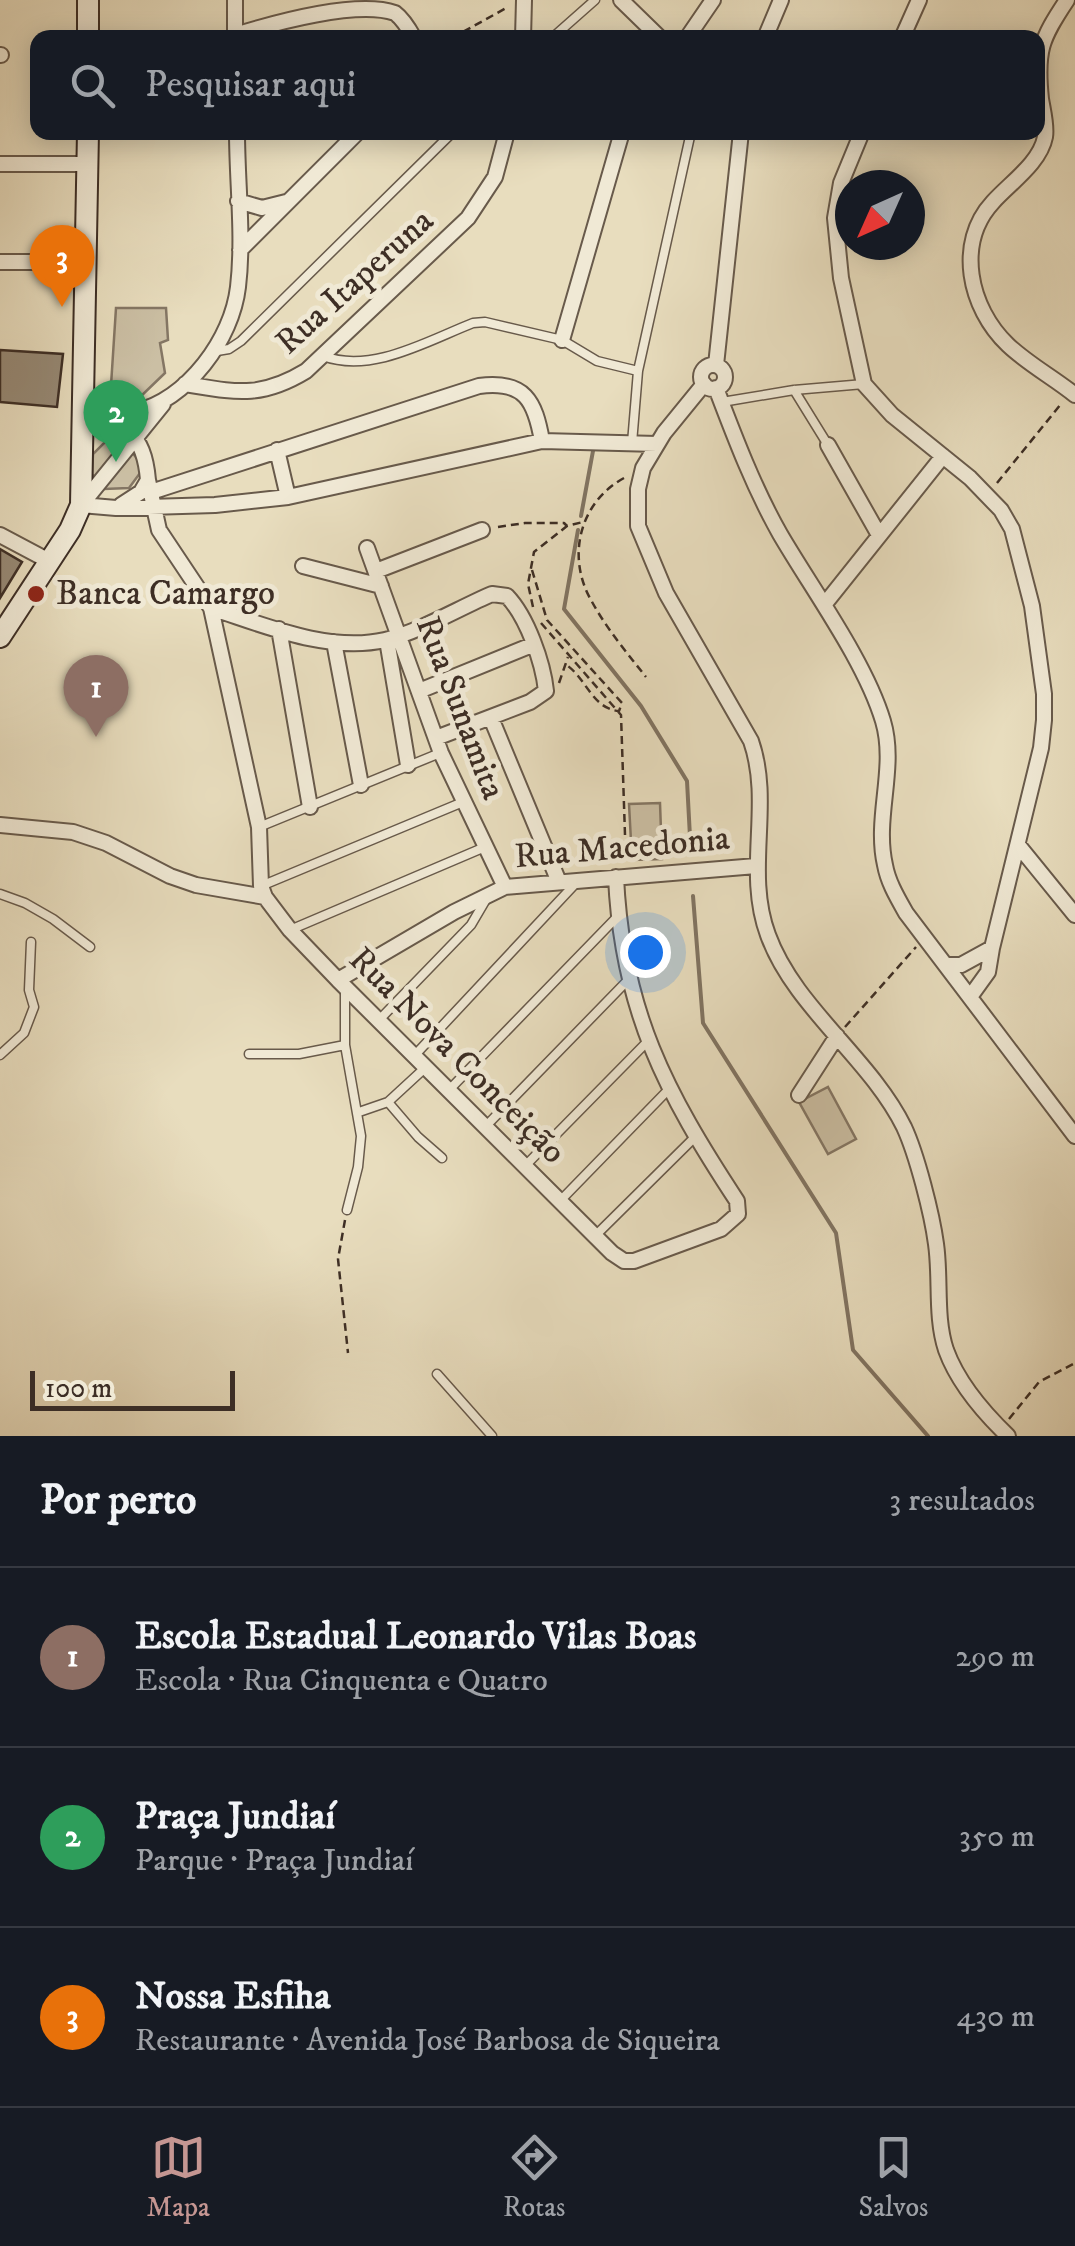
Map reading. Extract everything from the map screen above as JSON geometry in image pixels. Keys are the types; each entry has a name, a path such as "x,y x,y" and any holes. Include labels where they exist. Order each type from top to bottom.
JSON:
{"main road":[{"path":"88,0 88,30"},
{"path":"0,637 81,505 88,140"}],"street":[{"path":"235,30 236,0"},
{"path":"522,0 523,30"},
{"path":"621,0 648,30"},
{"path":"692,30 713,0"},
{"path":"769,30 781,0"},
{"path":"906,30 919,0"},
{"path":"1045,32 1066,0"},
{"path":"256,30 340,6 370,5 394,12 408,30"},
{"path":"81,505 170,396 212,352 233,311 240,250 236,140"},
{"path":"240,250 350,140"},
{"name":"Rua Itaperuna","path":"184,384 247,394 264,391 283,386 323,356 450,238 483,201 495,177 505,140"},
{"path":"562,340 620,140"},
{"path":"740,140 716,365 723,369 723,384 657,444 643,468 638,489 638,526 666,593 751,741 759,764 756,889 768,936 787,972 889,1102 904,1128 936,1242 946,1348 976,1402 1004,1433"},
{"path":"859,140 842,183 835,218 841,278 864,384 892,415 989,494 1012,529 1032,606 1044,694 1041,748 988,972 970,997"},
{"path":"1044,140 1031,163 983,212 974,229 969,255 976,293 990,324 1008,346 1073,393"},
{"path":"0,164 88,164"},
{"path":"238,200 262,208 287,202"},
{"path":"0,262 86,262"},
{"path":"116,508 278,450 479,386 506,384 528,398 534,405 542,441"},
{"path":"714,391 758,495 824,606 882,719 888,759 884,862 892,890 1075,1136"},
{"path":"81,418 140,411 170,396"},
{"path":"0,826 74,832 106,843 170,876 196,884 263,892 258,827 211,608 167,545 136,436 81,418"},
{"path":"81,505 116,508 151,493 189,506 288,496 542,441 657,444"},
{"path":"828,445 879,535"},
{"path":"278,450 288,496"},
{"path":"824,606 943,456"},
{"path":"187,482 189,506"},
{"path":"304,566 379,579 482,530"},
{"path":"0,535 49,561"},
{"name":"Rua Sunamita","path":"367,548 393,637 485,847 498,889"},
{"path":"211,608 334,642 393,637 492,594 502,594 513,603 532,645 546,691 540,698 438,746"},
{"path":"279,629 310,807"},
{"path":"393,637 408,765"},
{"path":"334,642 361,785"},
{"path":"419,691 532,645"},
{"path":"491,718 559,882"},
{"path":"1018,845 1075,915"},
{"name":"Rua Macedonia","path":"341,983 498,889 756,866"},
{"path":"621,877 619,916 628,979 647,1042 695,1137"},
{"name":"Rua Nova Conceição","path":"263,892 290,930 341,983 624,1261 634,1261 721,1229 738,1214 737,1202 695,1137"},
{"path":"946,965 962,964 992,948"},
{"path":"799,1094 838,1036"}],"lane":[{"path":"561,30 595,0"},
{"path":"212,352 229,349 241,341 444,140"},
{"path":"632,443 638,371 689,140"},
{"path":"323,356 348,363 381,358 473,322 484,322 562,340 597,361 638,371"},
{"path":"714,391 864,384"},
{"path":"794,390 828,445"},
{"path":"258,827 408,765 438,746"},
{"path":"263,892 464,802"},
{"path":"290,930 485,847"},
{"path":"359,1112 388,1102 578,881"},
{"path":"379,1020 470,926 498,889"},
{"path":"0,894 39,911 90,947"},
{"path":"450,1090 619,916"},
{"path":"0,1055 24,1033 34,1007 29,990 32,942"},
{"path":"486,1126 628,979"},
{"path":"341,983 344,1045 359,1112 360,1151 346,1210"},
{"path":"525,1166 647,1042"},
{"path":"249,1054 299,1054 344,1045"},
{"path":"560,1200 670,1088"},
{"path":"388,1102 442,1158"},
{"path":"595,1236 695,1137"},
{"path":"436,1374 492,1436"}],"path":[{"path":"467,30 522,0"},
{"path":"989,494 1073,393"},
{"path":"643,468 606,488 582,522 581,562 589,598 646,677"},
{"path":"482,530 526,522 564,522 567,526"},
{"path":"534,607 528,584 534,552 567,526 582,522"},
{"path":"532,568 540,605 560,637 622,702 621,877"},
{"path":"541,623 619,711"},
{"path":"554,639 560,637"},
{"path":"558,688 569,656"},
{"path":"566,664 606,708 619,711"},
{"path":"838,1036 925,938"},
{"path":"346,1210 338,1259 348,1352"},
{"path":"1004,1433 1040,1382 1075,1363"}],"shaded area":[{"path":"116,308 166,308 168,340 160,343 165,373 137,400 110,401"},
{"path":"106,441 129,449 143,469 129,488 104,489 92,474 93,454"},
{"path":"660,803 662,859 632,860 629,804"},
{"path":"828,1087 856,1139 828,1154 799,1102"}],"building":[{"path":"0,350 63,354 57,407 0,402"},
{"path":"0,549 22,562 0,598"}],"waterway":[{"path":"581,516 593,451"},
{"path":"578,530 564,609 641,706 687,781 690,837"},
{"path":"693,896 703,1023 836,1233 853,1350 928,1436"}],"place":[{"name":"Nossa Esfiha","path":"62,307"},
{"name":"Praça Jundiaí","path":"116,462"},
{"name":"Banca Camargo","path":"36,594"},
{"name":"Escola Estadual Leonardo Vilas Boas","path":"96,737"}]}
